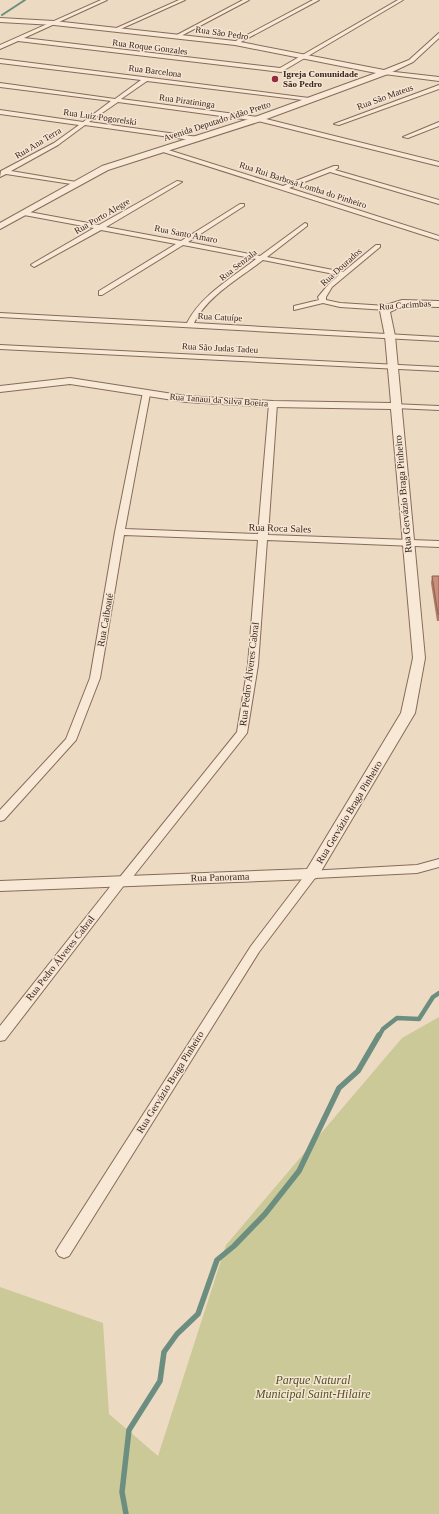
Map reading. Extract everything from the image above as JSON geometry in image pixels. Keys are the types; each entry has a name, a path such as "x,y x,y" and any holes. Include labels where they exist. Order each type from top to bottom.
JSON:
{"street":[{"path":"0,47 105,0"},
{"path":"114,30 183,0"},
{"path":"177,36 247,0"},
{"path":"235,44 317,0"},
{"path":"302,56 401,0"},
{"name":"Rua São Pedro","path":"0,20 54,23 177,36 235,44 386,73 439,79"},
{"name":"Avenida Deputado Adão Pretto","path":"0,226 105,168 258,119 386,73 411,61 439,35"},
{"name":"Rua Roque Gonzales","path":"17,39 281,70 302,56"},
{"name":"Rua Barcelona","path":"0,61 308,100"},
{"name":"Rua Ana Terra","path":"1,173 51,147 146,79"},
{"name":"Rua Piratininga","path":"0,85 258,119 439,164"},
{"name":"Rua São Mateus","path":"337,124 439,86"},
{"name":"Rua Luiz Pogorelski","path":"0,112 198,139"},
{"path":"406,137 439,124"},
{"name":"Rua Rui Barbosa Lomba do Pinheiro","path":"162,150 439,238"},
{"path":"285,188 339,166"},
{"path":"330,170 439,202"},
{"path":"1,173 76,184"},
{"name":"Rua Porto Alegre","path":"34,265 179,182"},
{"path":"102,293 242,205"},
{"name":"Rua Santo Amaro","path":"24,213 345,274"},
{"name":"Rua Senzala","path":"190,326 196,312 210,299 305,225"},
{"name":"Rua Dourados","path":"297,308 323,302 322,297 330,286 378,246"},
{"name":"Rua Cacimbas","path":"323,302 340,305 387,308 400,304 439,304"},
{"name":"Rua Gervázio Braga Pinheiro","path":"64,1251 255,949 312,874 408,713 419,658 395,406 390,336 385,311 387,308"},
{"name":"Rua Catuípe","path":"0,315 439,339"},
{"name":"Rua São Judas Tadeu","path":"0,347 439,369"},
{"name":"Rua Tanaui da Silva Boeira","path":"0,389 70,381 186,399 273,404 439,408"},
{"name":"Rua Caiboaté","path":"0,817 71,740 95,678 146,394"},
{"name":"Rua Pedro Álveres Cabral","path":"0,1036 122,881 242,733 252,665 273,404"},
{"name":"Rua Roca Sales","path":"120,532 439,544"},
{"name":"Rua Panorama","path":"0,886 418,869 439,863"}],"green space":[{"name":"Parque Natural Municipal Saint-Hilaire","path":"439,1017 439,1514 0,1514 0,1287 103,1323 109,1414 158,1456 226,1245 402,1038"}],"building":[{"path":"432,576 439,576 439,614 438,614"}],"waterway":[{"path":"2,15 25,0"},
{"path":"379,1036 383,1029 397,1018 419,1019 433,997 439,993"},
{"path":"126,1514 122,1492 129,1430 160,1381 164,1352 177,1334 198,1314 217,1260 234,1246 265,1214 299,1171 339,1088 358,1071 379,1035"}],"place":[{"name":"Igreja Comunidade São Pedro","path":"275,79"}]}
